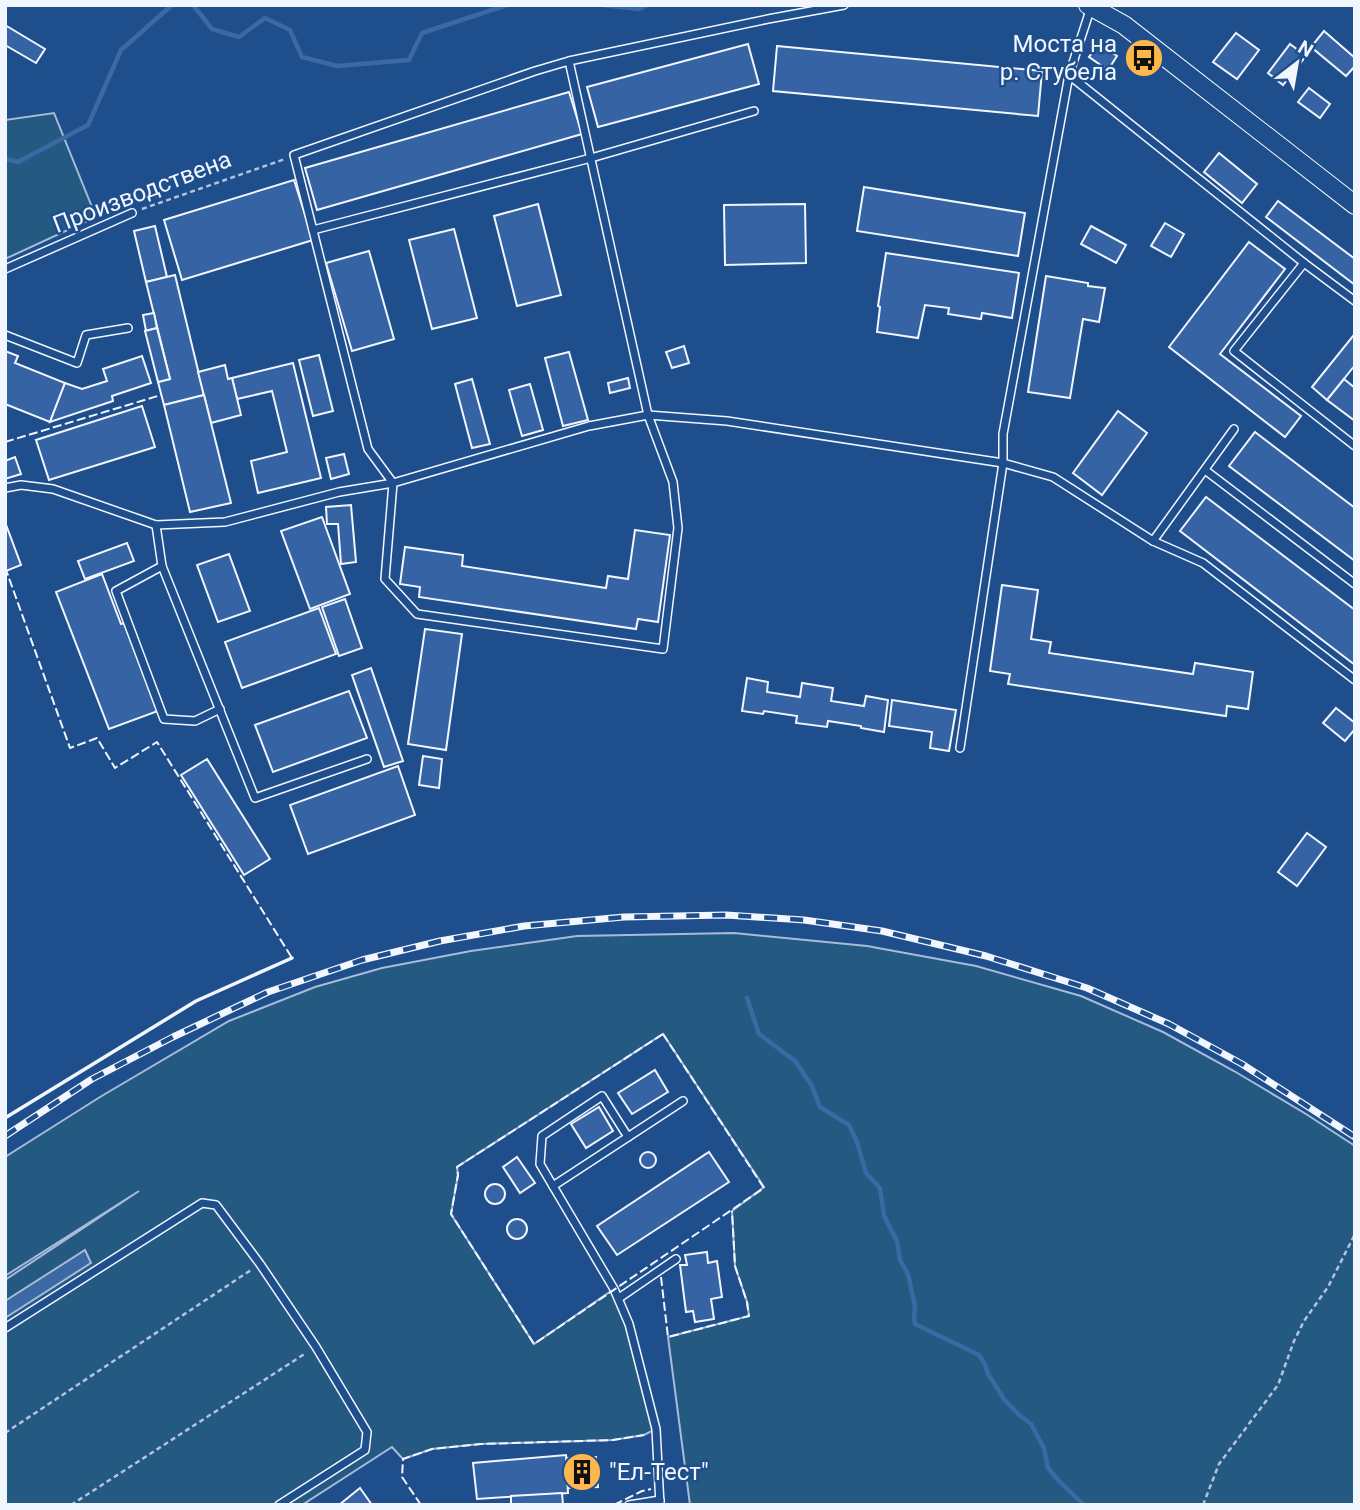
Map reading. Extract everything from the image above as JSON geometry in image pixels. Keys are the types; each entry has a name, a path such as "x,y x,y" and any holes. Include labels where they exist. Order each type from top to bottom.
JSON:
{"street":[{"path":"1088,6 1124,25 1355,205"}],"lane":[{"path":"569,61 648,415 673,482 678,528 663,649 417,614 385,579 393,483 368,449 294,155 569,61 844,5"},
{"path":"960,748 1003,463 1003,434 1069,75 1088,6"},
{"path":"1069,75 1355,301"},
{"path":"313,230 591,158 754,111"},
{"name":"Производствена","path":"5,269 132,213"},
{"path":"1304,263 1234,351 1355,446"},
{"path":"5,335 77,363 86,335 128,328"},
{"path":"5,488 21,485 53,489 156,525 225,522 339,492 393,483 589,426 648,415 727,421 1003,463 1053,477 1153,541 1203,563 1355,680"},
{"path":"1153,541 1234,429"},
{"path":"1205,470 1355,584"},
{"path":"156,525 162,566 255,798 367,759"},
{"path":"162,566 116,591 164,719 194,721 220,709"},
{"path":"628,1137 602,1096 542,1136 540,1164 619,1298 629,1324 656,1429 660,1502 629,1505"},
{"path":"553,1186 683,1101"},
{"path":"5,1328 202,1203 216,1205 316,1347 368,1432 365,1450 279,1505"},
{"path":"619,1298 677,1259"}],"path":[{"name":"Производствена","path":"132,213 294,155"},
{"path":"1203,1505 1219,1464 1278,1385 1304,1321 1328,1287 1355,1234"},
{"path":"5,1433 260,1264"},
{"path":"71,1505 316,1347"}],"shaded area":[{"path":"54,113 96,217 5,259 5,120"},
{"path":"734,933 867,946 976,966 1081,996 1163,1032 1234,1071 1355,1146 1355,1505 690,1505 668,1337 749,1316 735,1266 732,1211 764,1187 663,1034 457,1167 451,1214 534,1344 614,1289 619,1298 656,1429 644,1435 613,1440 480,1444 432,1449 403,1459 392,1447 302,1505 5,1505 5,1280 139,1191 5,1276 5,1157 229,1021 315,987 382,968 471,951 577,936"},
{"path":"85,1250 91,1263 5,1318 5,1301"}],"building":[{"path":"5,25 45,49 36,63 5,45"},
{"path":"1324,31 1355,58 1355,66 1346,76 1311,47"},
{"path":"1236,33 1259,50 1237,79 1213,62"},
{"path":"1099,43 1117,56 1108,70 1089,57"},
{"path":"748,44 759,84 598,127 587,87"},
{"path":"1290,44 1306,56 1283,85 1268,73"},
{"path":"777,46 1042,71 1038,116 773,91"},
{"path":"1309,88 1330,104 1320,118 1298,102"},
{"path":"569,92 582,134 317,210 305,168"},
{"path":"1219,153 1257,184 1242,203 1204,172"},
{"path":"294,180 313,240 182,280 164,220"},
{"path":"864,187 1025,213 1018,256 857,231"},
{"path":"1278,201 1355,259 1355,285 1266,217"},
{"path":"538,204 561,295 517,306 494,216"},
{"path":"805,204 806,263 725,265 724,205"},
{"path":"1165,223 1184,234 1171,257 1151,246"},
{"path":"155,226 167,277 146,282 134,231"},
{"path":"1091,226 1126,245 1116,263 1081,244"},
{"path":"454,229 477,318 432,329 409,240"},
{"path":"1249,242 1285,269 1220,354 1301,416 1285,437 1169,347"},
{"path":"369,251 394,339 352,351 326,263"},
{"path":"886,253 1019,273 1012,318 982,313 981,319 948,314 949,308 925,305 918,338 877,332"},
{"path":"175,275 204,395 164,405 158,382 170,379 146,282"},
{"path":"1046,276 1105,288 1099,322 1083,319 1070,398 1028,392"},
{"path":"154,313 157,328 146,331 143,315"},
{"path":"157,328 170,379 158,382 145,331"},
{"path":"1353,336 1355,365 1327,400 1312,387"},
{"path":"684,346 689,363 672,368 666,352"},
{"path":"5,351 18,356 15,363 65,383 50,422 5,404"},
{"path":"569,352 588,420 563,426 545,358"},
{"path":"319,355 333,411 313,416 299,360"},
{"path":"142,356 151,383 112,396 113,401 50,422 65,383 82,389 107,381 103,369"},
{"path":"293,363 321,478 258,493 251,461 287,452 272,391 237,399 232,378"},
{"path":"225,365 228,379 232,378 241,415 211,423 198,372"},
{"path":"628,378 630,388 610,393 608,383"},
{"path":"472,379 490,444 472,448 455,384"},
{"path":"1344,379 1355,388 1355,421 1327,400"},
{"path":"530,384 543,430 522,436 509,390"},
{"path":"204,395 231,503 190,512 164,405"},
{"path":"142,406 155,447 49,480 36,440"},
{"path":"1118,411 1147,433 1102,495 1073,473"},
{"path":"1255,432 1355,508 1355,561 1229,466"},
{"path":"344,454 349,474 331,479 326,458"},
{"path":"15,457 21,474 5,479 5,461"},
{"path":"1206,497 1355,610 1355,665 1180,531"},
{"path":"351,505 356,562 341,564 338,524 327,524 326,507"},
{"path":"322,517 350,594 310,609 281,531"},
{"path":"5,522 21,565 6,571 5,567"},
{"path":"635,530 670,535 658,622 638,619 636,629 419,597 420,587 400,584 405,547 463,555 462,566 606,588 608,576 628,579"},
{"path":"127,543 134,561 85,579 78,561"},
{"path":"229,554 250,611 218,622 197,565"},
{"path":"102,574 158,711 109,729 56,592"},
{"path":"1002,585 1038,590 1031,639 1051,642 1049,653 1193,674 1195,663 1253,672 1248,709 1227,706 1226,716 1008,684 1010,674 990,671"},
{"path":"345,599 362,648 339,656 322,607"},
{"path":"319,608 336,654 242,688 225,642"},
{"path":"425,629 462,634 446,750 408,744"},
{"path":"371,668 403,761 384,767 352,675"},
{"path":"747,678 768,682 767,692 800,697 802,683 833,688 831,701 864,706 866,696 888,700 884,732 828,721 827,727 796,723 797,716 742,711"},
{"path":"349,691 367,738 273,772 255,725"},
{"path":"892,700 956,710 949,751 930,748 932,732 889,726"},
{"path":"1336,708 1355,723 1355,729 1345,741 1323,723"},
{"path":"423,756 442,759 439,788 419,785"},
{"path":"207,759 270,859 244,875 181,775"},
{"path":"398,766 415,815 308,854 290,805"},
{"path":"1307,833 1326,847 1297,886 1278,872"},
{"path":"655,1070 668,1092 632,1114 618,1093"},
{"path":"599,1107 613,1131 586,1148 571,1124"},
{"path":"645,1152 651,1152 656,1160 654,1166 645,1168 640,1163 640,1157"},
{"path":"709,1152 729,1182 617,1255 597,1226"},
{"path":"517,1157 535,1183 520,1193 503,1167"},
{"path":"495,1184 502,1187 505,1194 502,1201 495,1204 488,1201 485,1194 488,1187"},
{"path":"517,1219 524,1222 527,1229 524,1236 517,1239 510,1236 507,1229 510,1222"},
{"path":"707,1252 708,1263 717,1261 722,1297 711,1299 714,1319 695,1322 693,1311 686,1312 680,1265 687,1265 685,1255"},
{"path":"566,1455 568,1493 477,1499 473,1463"},
{"name":"\"Ел-Тест\"","path":"596,1457 598,1487 568,1488 567,1458"},
{"path":"360,1488 372,1505 339,1505"},
{"path":"562,1493 563,1505 511,1505 511,1496"}],"waterway":[{"path":"5,159 18,162 88,125 121,50 172,5"},
{"path":"193,5 212,29 239,37 265,18 290,30 302,57 337,66 409,60 422,33 507,5"},
{"path":"602,5 639,9 647,5"},
{"path":"747,998 759,1034 795,1061 812,1086 820,1107 849,1125 866,1173 880,1188 884,1216 897,1241 900,1260 908,1274 915,1306 915,1324 979,1355 1004,1399 1031,1424 1044,1448 1048,1468 1084,1505"}],"railway":[{"path":"5,1136 92,1079 173,1037 268,992 362,960 440,941 524,926 624,917 726,915 804,920 882,931 986,956 1087,988 1169,1024 1242,1064 1355,1137"}],"fence":[{"path":"5,442 161,395"},
{"path":"5,567 70,748 97,738 115,768 157,742 292,958"},
{"path":"663,1034 764,1188 534,1344 451,1214 457,1167 663,1034"},
{"path":"661,1277 668,1337 749,1316 735,1266 732,1211"},
{"path":"421,1505 402,1477 403,1459 432,1449 481,1444 613,1440 644,1435"},
{"path":"614,1505 651,1489"}],"wall":[{"path":"5,1118 196,1001 292,958"}],"place":[{"name":"Моста на р. Стубела","path":"1144,58"},
{"name":"\"Ел-Тест\"","path":"582,1472"}]}
